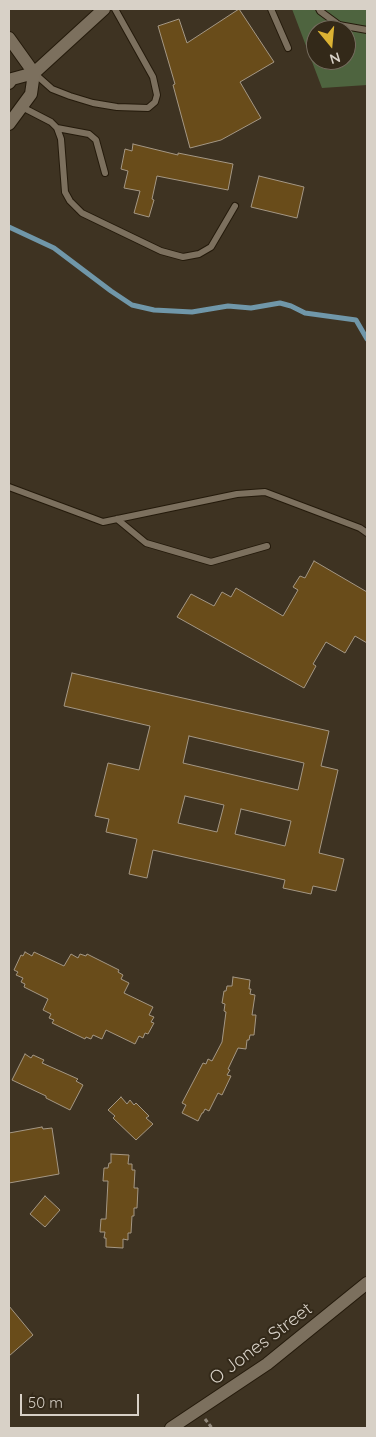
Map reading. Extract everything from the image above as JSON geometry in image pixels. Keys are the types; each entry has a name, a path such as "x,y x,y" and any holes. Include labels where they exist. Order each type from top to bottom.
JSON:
{"street":[{"path":"9,83 12,79 34,73 104,9"},
{"path":"9,38 34,73 31,94 9,124"},
{"name":"O Jones Street","path":"171,1428 267,1364 367,1283"}],"lane":[{"path":"34,73 52,90 70,96 93,103 117,107 148,108 155,102 157,95 153,77 115,9"},
{"path":"272,9 288,48"},
{"path":"319,9 339,25 367,30"},
{"path":"22,107 51,122 57,128 61,139 65,192 70,201 82,213 161,251 183,257 198,254 211,247 235,206"},
{"path":"57,128 89,134 96,140 105,173"},
{"path":"9,487 103,522 237,494 265,492 360,528 367,533"},
{"path":"117,519 146,543 211,562 267,546"}],"green space":[{"path":"292,9 367,9 367,85 322,88 315,70 356,70 356,20 306,20 306,46"}],"building":[{"path":"239,9 274,62 240,82 261,118 221,140 190,148 173,85 175,84 158,26 179,19 187,43"},
{"path":"133,144 178,155 178,153 233,164 228,190 157,176 152,199 154,200 149,217 134,213 140,191 124,188 128,171 121,169 125,149 132,151"},
{"path":"259,176 304,187 297,218 251,207"},
{"path":"314,561 367,592 367,643 355,636 345,653 326,642 313,664 316,666 304,688 177,617 191,594 214,606 222,592 231,597 236,588 283,616 298,590 293,587 300,576 305,578"},
{"path":"72,673 329,731 321,766 338,770 319,853 344,859 336,891 313,886 311,894 283,888 285,880 153,850 147,878 129,874 137,839 106,832 109,819 95,816 108,763 139,770 150,726 64,706","holes":["189,736 304,763 298,790 183,763","185,796 224,805 217,832 178,823","241,809 291,821 285,846 235,834"]},
{"path":"25,952 32,956 34,952 64,966 71,954 78,958 80,954 86,956 87,954 119,970 118,972 123,975 121,979 129,983 124,993 153,1007 149,1015 154,1017 151,1022 154,1023 148,1034 145,1033 143,1038 139,1036 135,1044 106,1030 102,1039 93,1035 91,1039 86,1037 85,1039 52,1023 54,1020 49,1018 51,1014 43,1010 48,999 24,987 25,984 21,982 23,978 16,975 18,972 14,970 21,955 23,956"},
{"path":"233,977 250,980 250,994 255,995 252,1015 256,1015 254,1035 250,1035 249,1040 247,1040 246,1049 238,1048 228,1069 230,1070 227,1075 231,1076 222,1095 218,1093 209,1111 205,1109 198,1121 182,1113 186,1105 182,1103 203,1063 206,1064 208,1059 212,1061 222,1042 226,1012 224,1011 225,1004 222,1003 224,991 226,991 227,986 232,986"},
{"path":"25,1054 31,1058 33,1055 44,1060 42,1063 78,1079 76,1081 83,1085 70,1110 12,1080"},
{"path":"121,1097 127,1104 130,1100 134,1105 136,1103 149,1116 146,1118 153,1124 136,1140 113,1118 115,1116 108,1110"},
{"path":"42,1127 43,1129 52,1128 59,1174 9,1183 9,1133"},
{"path":"111,1154 129,1155 128,1164 132,1164 132,1170 135,1170 134,1188 138,1188 137,1208 134,1208 134,1216 132,1216 131,1233 128,1233 128,1240 123,1239 123,1248 106,1247 105,1232 100,1232 101,1219 106,1219 108,1181 103,1181 104,1168 108,1168 109,1163 111,1163"},
{"path":"45,1196 60,1210 45,1227 30,1214"},
{"path":"9,1306 33,1335 9,1356"}],"waterway":[{"path":"9,227 54,248 132,305 154,310 192,312 228,306 251,308 280,303 305,313 356,320 367,339"}]}
